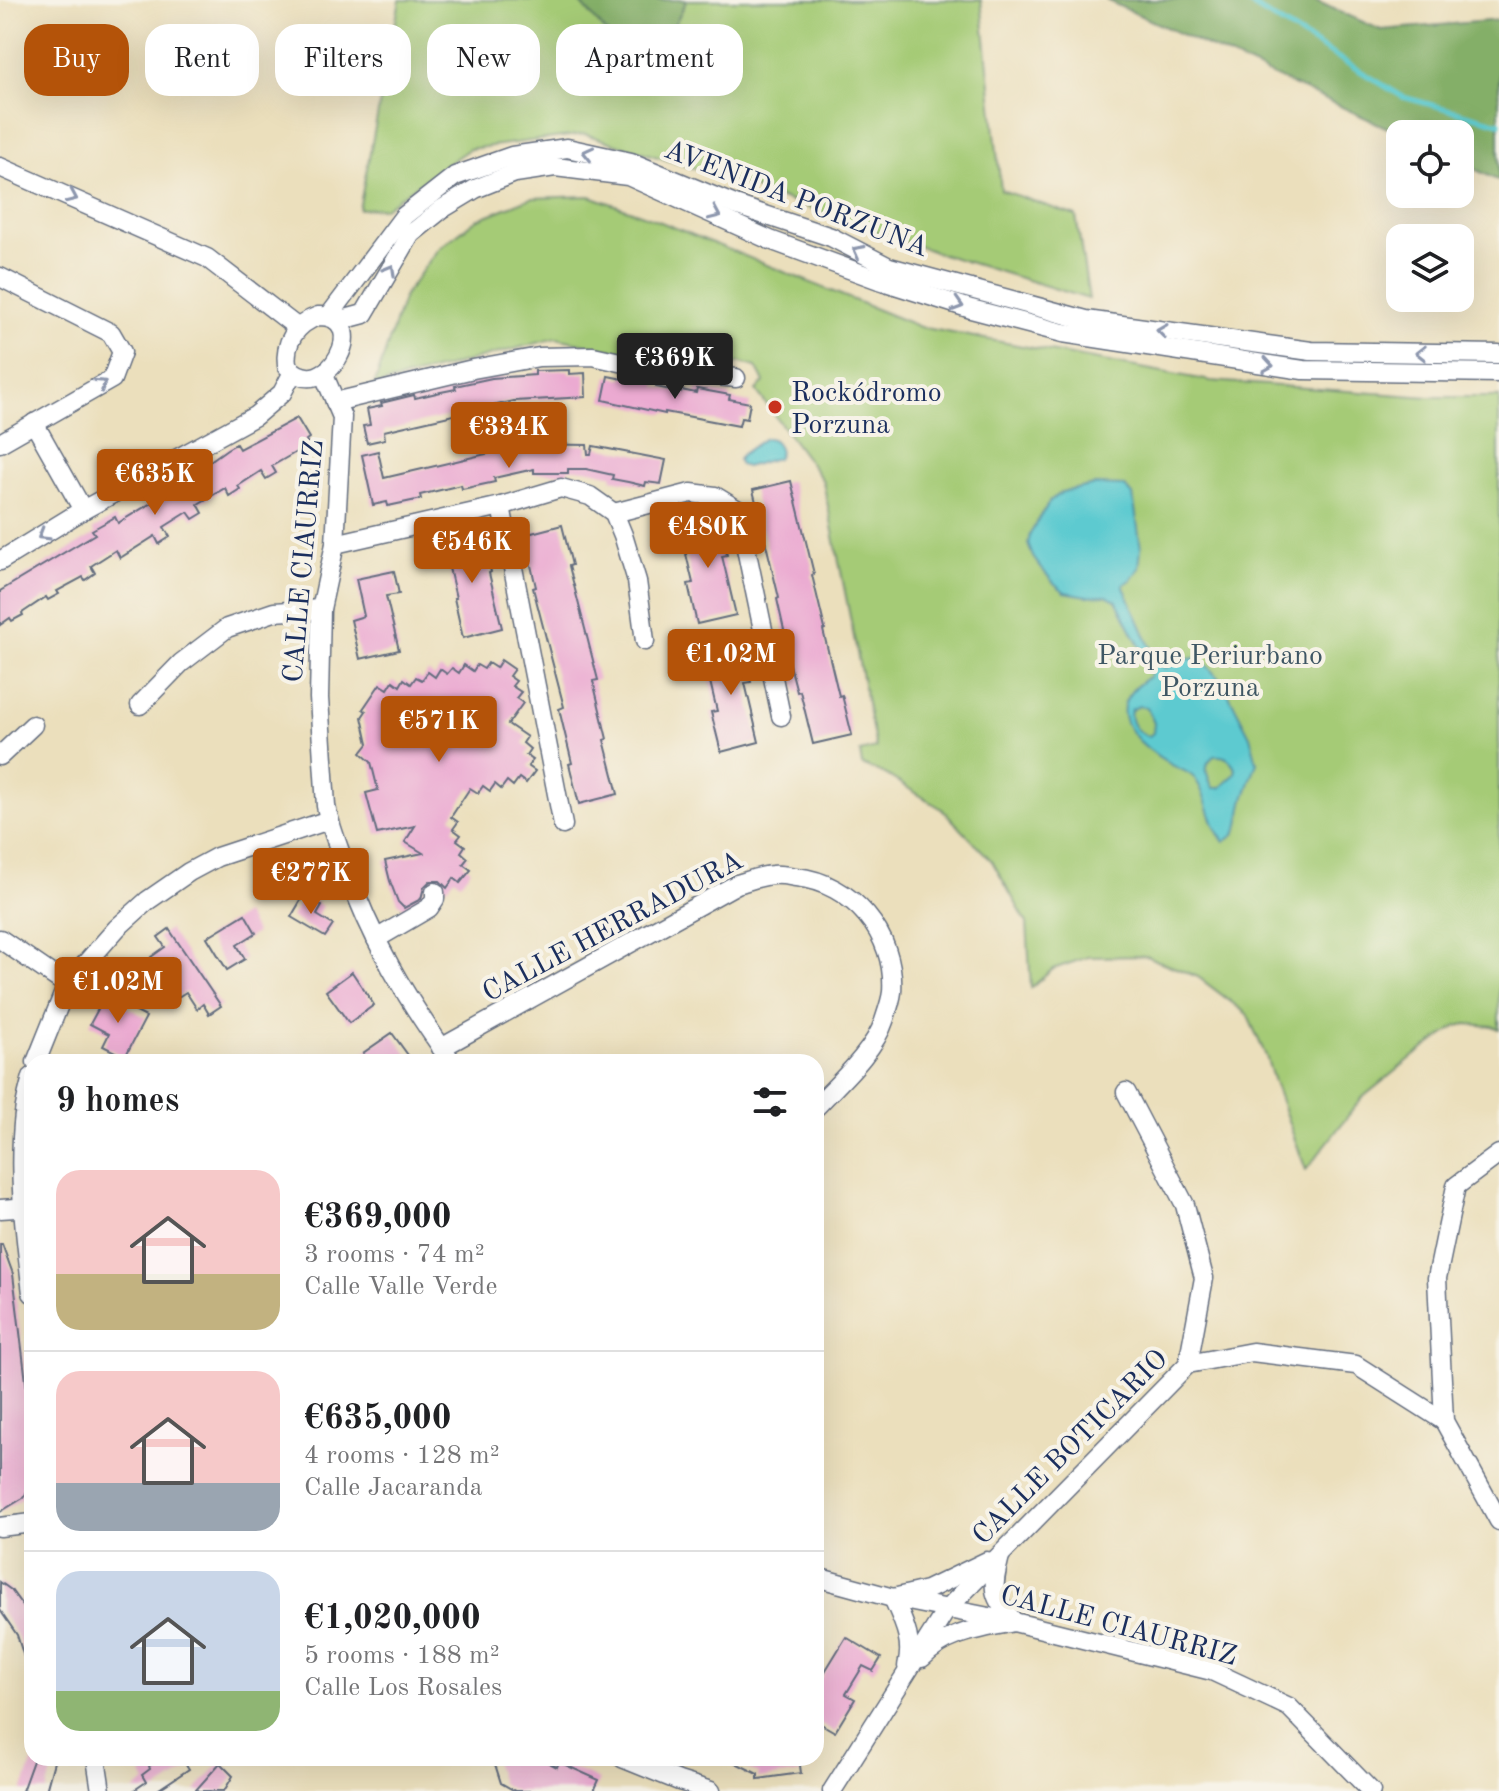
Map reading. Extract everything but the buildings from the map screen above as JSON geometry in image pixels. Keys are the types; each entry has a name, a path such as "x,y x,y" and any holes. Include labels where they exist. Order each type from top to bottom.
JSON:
{"street":[{"name":"AVENIDA PORZUNA","path":"334,319 404,216 455,176 512,156 567,148 631,162 735,205 831,237 889,267 1086,320 1311,351 1499,354"},
{"path":"0,167 207,258 298,328"},
{"name":"AVENIDA PORZUNA","path":"334,319 364,314 411,234 442,209 475,189 515,173 555,167 628,176 770,240 879,280 971,309 1063,333 1303,370 1499,373"},
{"path":"0,277 111,333 122,352 112,379 0,443"},
{"path":"318,316 334,319 345,333 343,349 334,363 315,377 293,372 287,366 286,356 290,339 298,328 318,316"},
{"path":"335,402 473,369 539,357 593,356 647,368 736,378"},
{"path":"0,561 83,510 255,416 282,393 293,372"},
{"name":"CALLE CIAURRIZ","path":"323,373 342,417 335,544 321,609 319,698 323,790 329,820 355,895 399,985 445,1054"},
{"path":"34,423 83,510"},
{"path":"335,544 501,506 561,488 590,496 614,513 623,535 637,581 645,641"},
{"path":"614,513 691,493 715,496 738,510 781,716"},
{"path":"501,506 563,825"},
{"path":"140,705 181,663 227,628 274,612 321,609"},
{"path":"0,756 33,725"},
{"path":"39,1054 67,985 117,928 147,901 189,872 230,853 329,820"},
{"name":"CALLE HERRADURA","path":"448,1054 737,884 773,874 808,878 833,888 855,902 875,925 886,950 892,992 883,1024 866,1052 824,1098"},
{"path":"376,939 429,908 435,899 435,892"},
{"path":"0,939 67,985"},
{"path":"1126,1092 1185,1205 1204,1278 1188,1364"},
{"path":"24,1112 24,1182"},
{"path":"1499,1154 1456,1186 1437,1278 1444,1421 1499,1521"},
{"path":"0,1209 24,1207"},
{"name":"CALLE BOTICARIO","path":"832,1791 947,1609 1188,1364 1252,1352 1356,1365 1444,1421"},
{"path":"0,1527 24,1525"},
{"path":"904,1677 911,1652 904,1622 893,1598 927,1590 1001,1554"},
{"path":"904,1677 934,1645 959,1633 1014,1622 996,1599 993,1582 1001,1554"},
{"name":"CALLE CIAURRIZ","path":"824,1579 893,1598 1014,1622 1212,1671 1289,1707 1371,1791"},
{"path":"97,1766 101,1791"},
{"path":"642,1766 711,1791"}],"green space":[{"path":"400,0 578,0 599,24 556,24 556,96 743,96 743,24 675,24 687,0 981,0 1001,190 1076,216 1089,299 935,252 724,178 585,134 469,149 384,208 359,209 381,96 411,96 411,24 395,24"},
{"path":"578,0 687,0 675,24 599,24"},
{"path":"1106,0 1314,0 1381,30 1499,20 1499,181 1474,169 1474,120 1386,120 1386,127"},
{"name":"Parque Periurbano Porzuna","path":"590,196 920,327 1211,381 1429,397 1499,397 1499,1029 1467,1024 1457,1026 1415,1055 1362,1098 1306,1170 1266,1056 1247,1014 1198,977 1146,956 1088,957 1053,969 1031,988 1027,923 992,861 942,809 885,774 862,765 860,752 876,748 823,481 756,390 764,382 756,367 738,362 725,373 556,338 374,386 404,296 438,249 476,220 531,198"}],"water":[{"path":"765,438 777,444 780,452 777,458 746,467 740,465 738,460 741,455"},
{"path":"1095,485 1124,486 1133,495 1141,548 1139,568 1123,585 1158,665 1166,668 1186,659 1200,658 1223,683 1250,736 1257,762 1243,802 1239,825 1234,835 1224,842 1193,777 1141,743 1127,724 1125,703 1133,690 1150,676 1151,668 1116,600 1106,595 1065,592 1033,557 1028,544 1030,534 1050,501 1062,492","holes":["1139,706 1147,708 1154,723 1153,733 1149,736 1141,733 1132,723 1131,710","1214,756 1227,758 1236,769 1220,788 1213,788 1208,775 1208,763"]}],"waterway":[{"path":"1243,0 1403,97 1499,123"}],"place":[{"name":"Rockódromo Porzuna","path":"775,407"}]}
